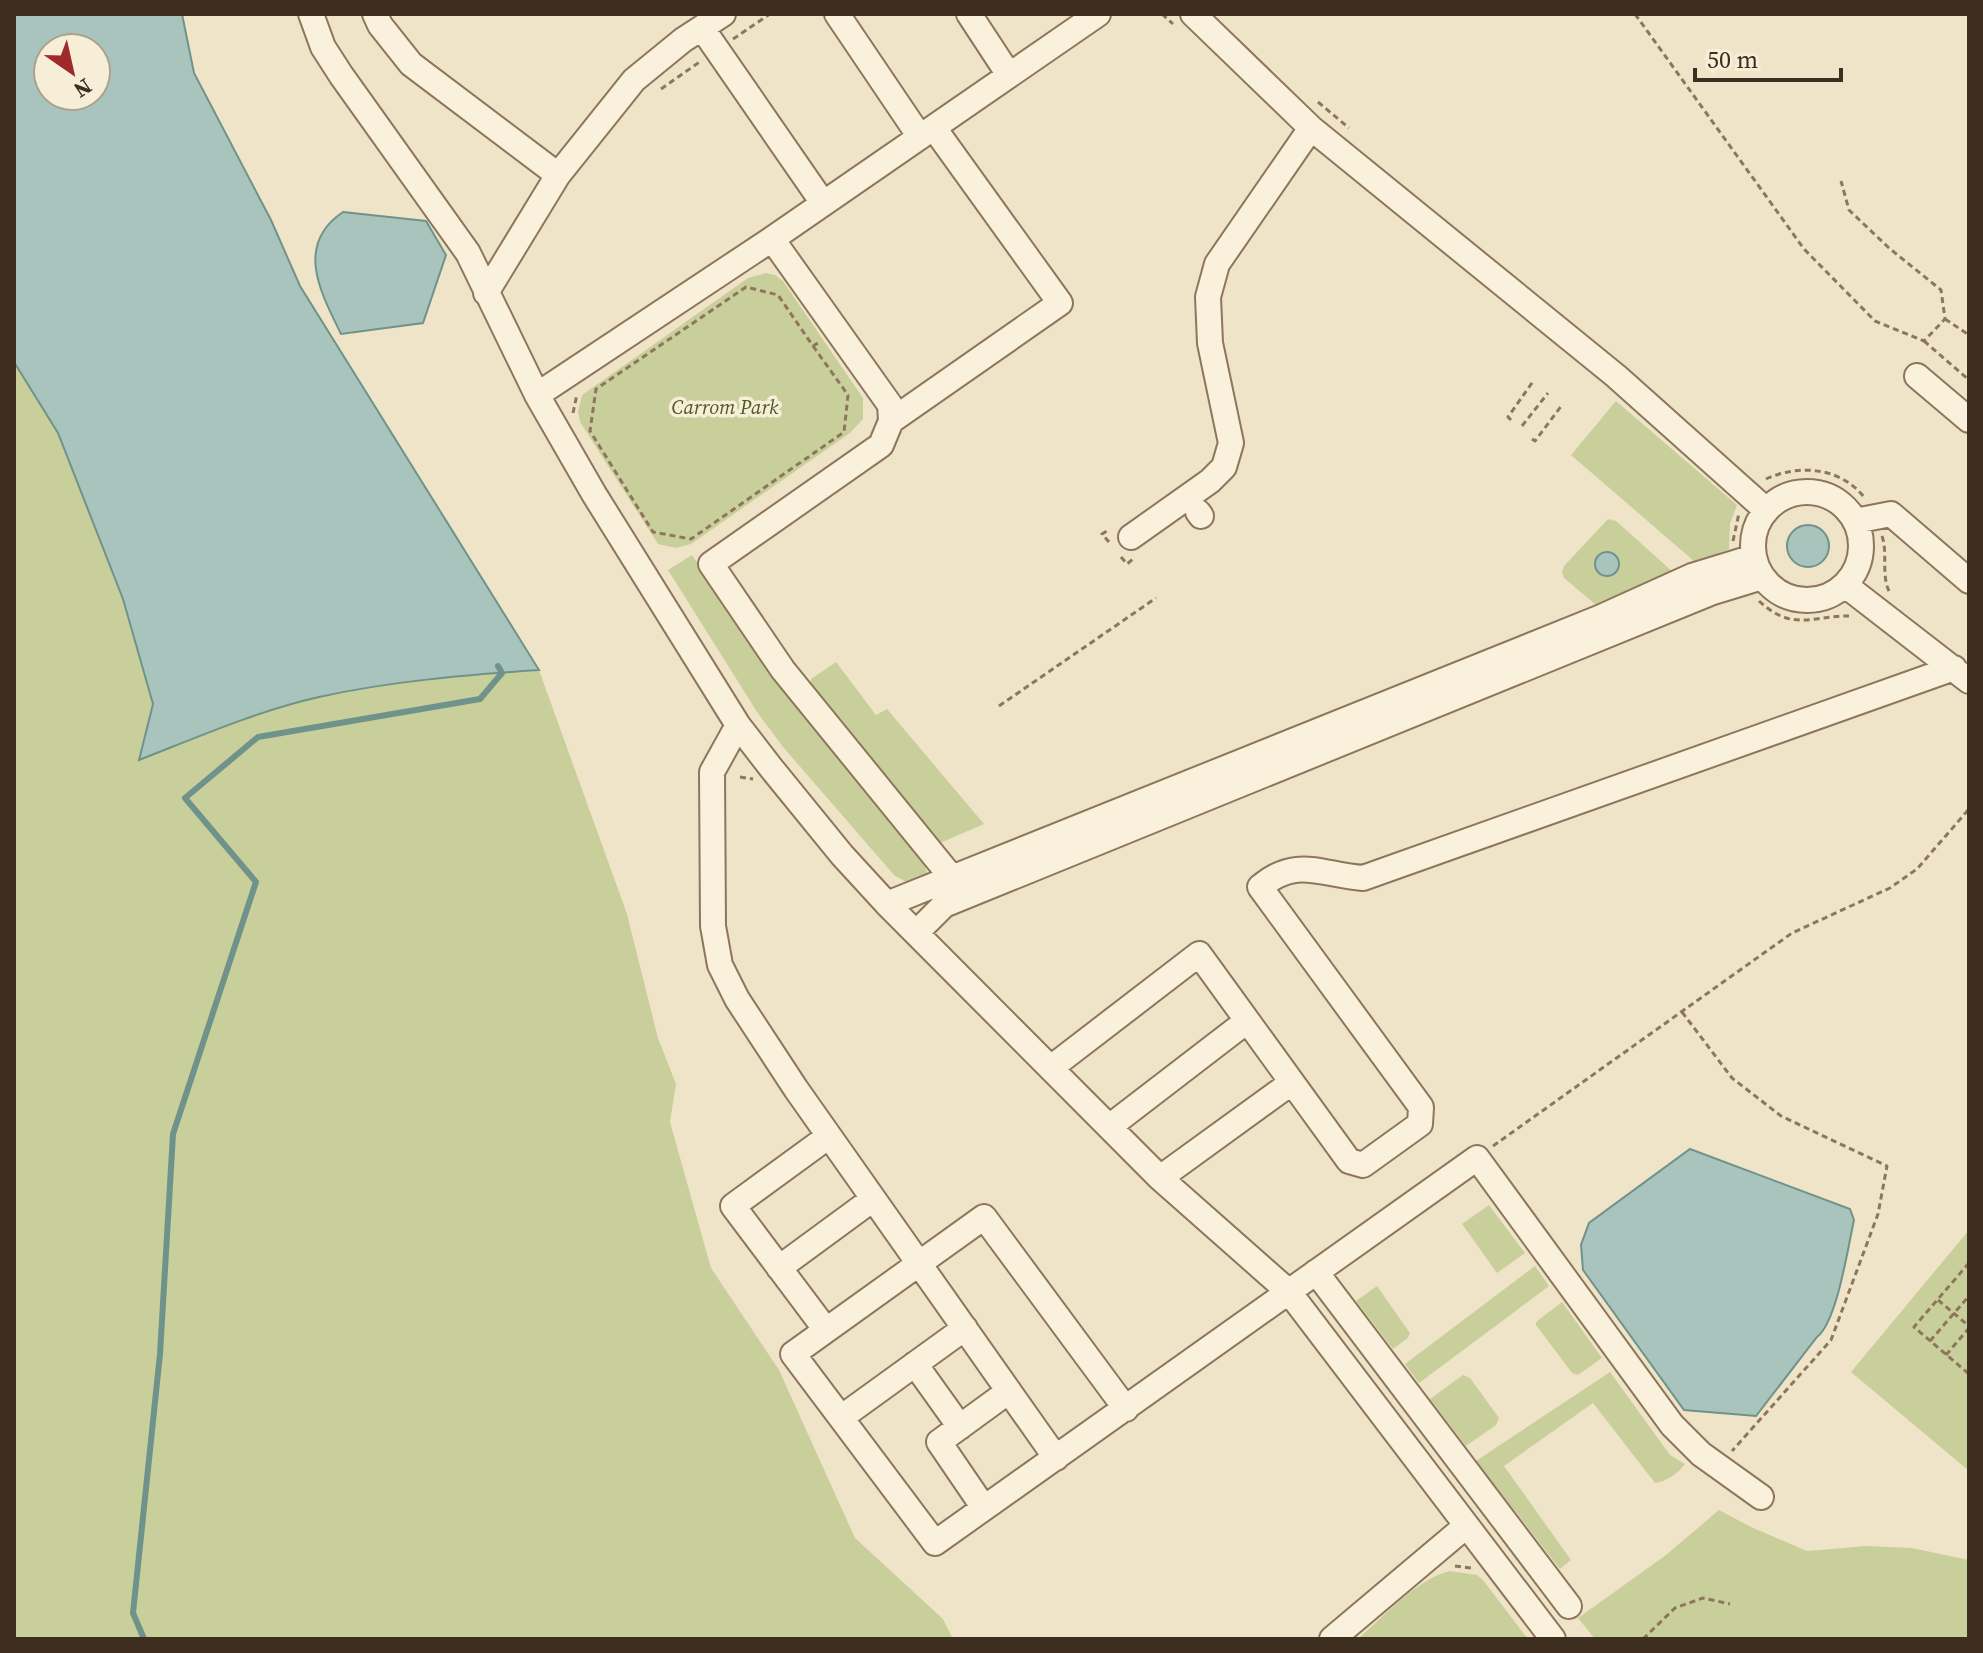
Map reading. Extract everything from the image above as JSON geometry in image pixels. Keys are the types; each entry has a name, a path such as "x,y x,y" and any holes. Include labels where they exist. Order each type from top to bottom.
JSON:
{"lane":[{"path":"311,14 323,47 341,75 468,253 537,395 725,716 887,904 1160,1178 1289,1292 1553,1639"},
{"path":"375,14 411,64 558,175"},
{"path":"486,293 558,175 634,80 723,14"},
{"path":"837,14 1060,303 891,421"},
{"path":"969,14 1009,75"},
{"path":"537,395 772,239 1098,14"},
{"path":"1193,14 1311,128 1616,376 1766,510"},
{"path":"702,28 823,203"},
{"path":"1131,537 1210,481 1224,467 1231,443 1210,343 1208,297 1217,264 1311,128"},
{"path":"772,239 890,405 891,421 881,445 711,564 783,670 953,879"},
{"path":"1917,376 1969,420"},
{"path":"887,904 1599,618 1692,576 1757,577 1791,598 1819,599 1845,585 1855,571 1861,537 1855,521 1838,502 1814,492 1796,493 1780,499 1766,510 1755,532 1757,577"},
{"path":"1855,521 1891,514 1969,581"},
{"path":"916,933 944,905 1713,592 1757,577"},
{"path":"1845,585 1962,675"},
{"path":"1052,1067 1199,954 1349,1161 1363,1165 1420,1124 1421,1107 1260,887 1291,869 1363,878 1962,675"},
{"path":"725,716 712,772 713,926 720,965 737,999 829,1136 1056,1458"},
{"path":"1109,1127 1247,1021"},
{"path":"1160,1178 1291,1083"},
{"path":"826,1330 733,1206 829,1136"},
{"path":"1126,1409 984,1217 969,1231 918,1262 793,1354 935,1543 1126,1409 1477,1158 1672,1425 1701,1454 1761,1497"},
{"path":"779,1268 873,1199"},
{"path":"1316,1272 1569,1606"},
{"path":"842,1417 965,1328"},
{"path":"915,1364 960,1427"},
{"path":"984,1508 939,1442 1009,1391"},
{"path":"1332,1639 1466,1526"}],"path":[{"path":"653,94 770,14"},
{"path":"1635,14 1804,249 1875,321 1924,341 1969,380"},
{"path":"1841,181 1849,210 1889,248 1941,290 1945,319 1969,335"},
{"path":"746,287 778,295 813,346 848,395 844,432 691,539 653,532 590,431 596,389 746,287"},
{"path":"1924,341 1945,319"},
{"path":"813,346 837,330"},
{"path":"1510,419 1534,380"},
{"path":"1522,426 1548,393"},
{"path":"1533,440 1562,405"},
{"path":"1757,577 1770,611 1804,622 1852,616"},
{"path":"999,706 1156,598"},
{"path":"740,777 755,779"},
{"path":"1477,1158 1792,933 1890,888 1917,869 1969,809"},
{"path":"1682,1012 1732,1078 1781,1116 1887,1166 1878,1214 1831,1340 1719,1466"},
{"path":"1969,1264 1914,1327 1956,1367 1969,1374"},
{"path":"1930,1341 1969,1296"},
{"path":"1937,1300 1969,1327 1946,1355"},
{"path":"1446,1565 1477,1569"},
{"path":"1643,1639 1675,1608 1703,1598 1730,1604"}],"green space":[{"name":"Carrom Park","path":"766,273 783,281 863,398 863,419 850,433 691,544 676,548 658,544 580,422 578,412 582,395 748,278"},
{"path":"14,362 58,433 123,599 153,704 140,760 251,717 320,697 429,680 539,670 627,914 658,1038 676,1084 670,1122 711,1268 779,1370 855,1538 943,1619 953,1639 14,1639"},
{"path":"1616,401 1737,505 1730,524 1729,549 1695,562 1571,455"},
{"path":"1608,519 1616,521 1673,572 1595,604 1564,578 1562,572 1564,566"},
{"path":"692,555 787,694 921,858 928,874 906,882 894,875 783,747 757,712 668,570"},
{"path":"836,662 876,715 887,709 984,824 938,844 810,688 811,679"},
{"path":"1489,1205 1525,1253 1497,1273 1462,1224"},
{"path":"1969,1230 1969,1471 1851,1372"},
{"path":"1535,1266 1549,1286 1419,1383 1405,1364"},
{"path":"1377,1286 1410,1333 1393,1349 1356,1301"},
{"path":"1562,1302 1602,1358 1578,1375 1572,1373 1536,1325"},
{"path":"1610,1372 1670,1455 1685,1464 1672,1476 1655,1483 1593,1403 1504,1466 1571,1560 1560,1569 1476,1461"},
{"path":"1463,1375 1470,1378 1499,1418 1496,1425 1466,1446 1430,1399"},
{"path":"1719,1510 1807,1551 1866,1546 1912,1548 1969,1560 1969,1639 1595,1639 1578,1618 1666,1555"},
{"path":"1450,1571 1477,1575 1483,1580 1528,1639 1358,1639 1413,1590"}],"water":[{"path":"14,14 182,14 194,73 271,220 300,286 539,670 401,683 319,697 250,717 139,760 153,704 123,599 58,433 14,362"},
{"path":"343,212 426,221 446,255 423,323 341,334 320,286 316,254 319,239 328,225"},
{"path":"1808,525 1823,531 1829,546 1823,561 1808,567 1793,561 1787,546 1793,531"},
{"path":"1607,552 1616,555 1619,564 1616,573 1607,576 1598,573 1595,564 1598,555"},
{"path":"1690,1149 1850,1209 1854,1220 1841,1283 1824,1329 1756,1416 1684,1410 1583,1270 1581,1245 1589,1223"}],"waterway":[{"path":"144,1639 133,1613 160,1354 173,1134 256,882 185,798 258,737 480,699 502,673 498,666"}]}
